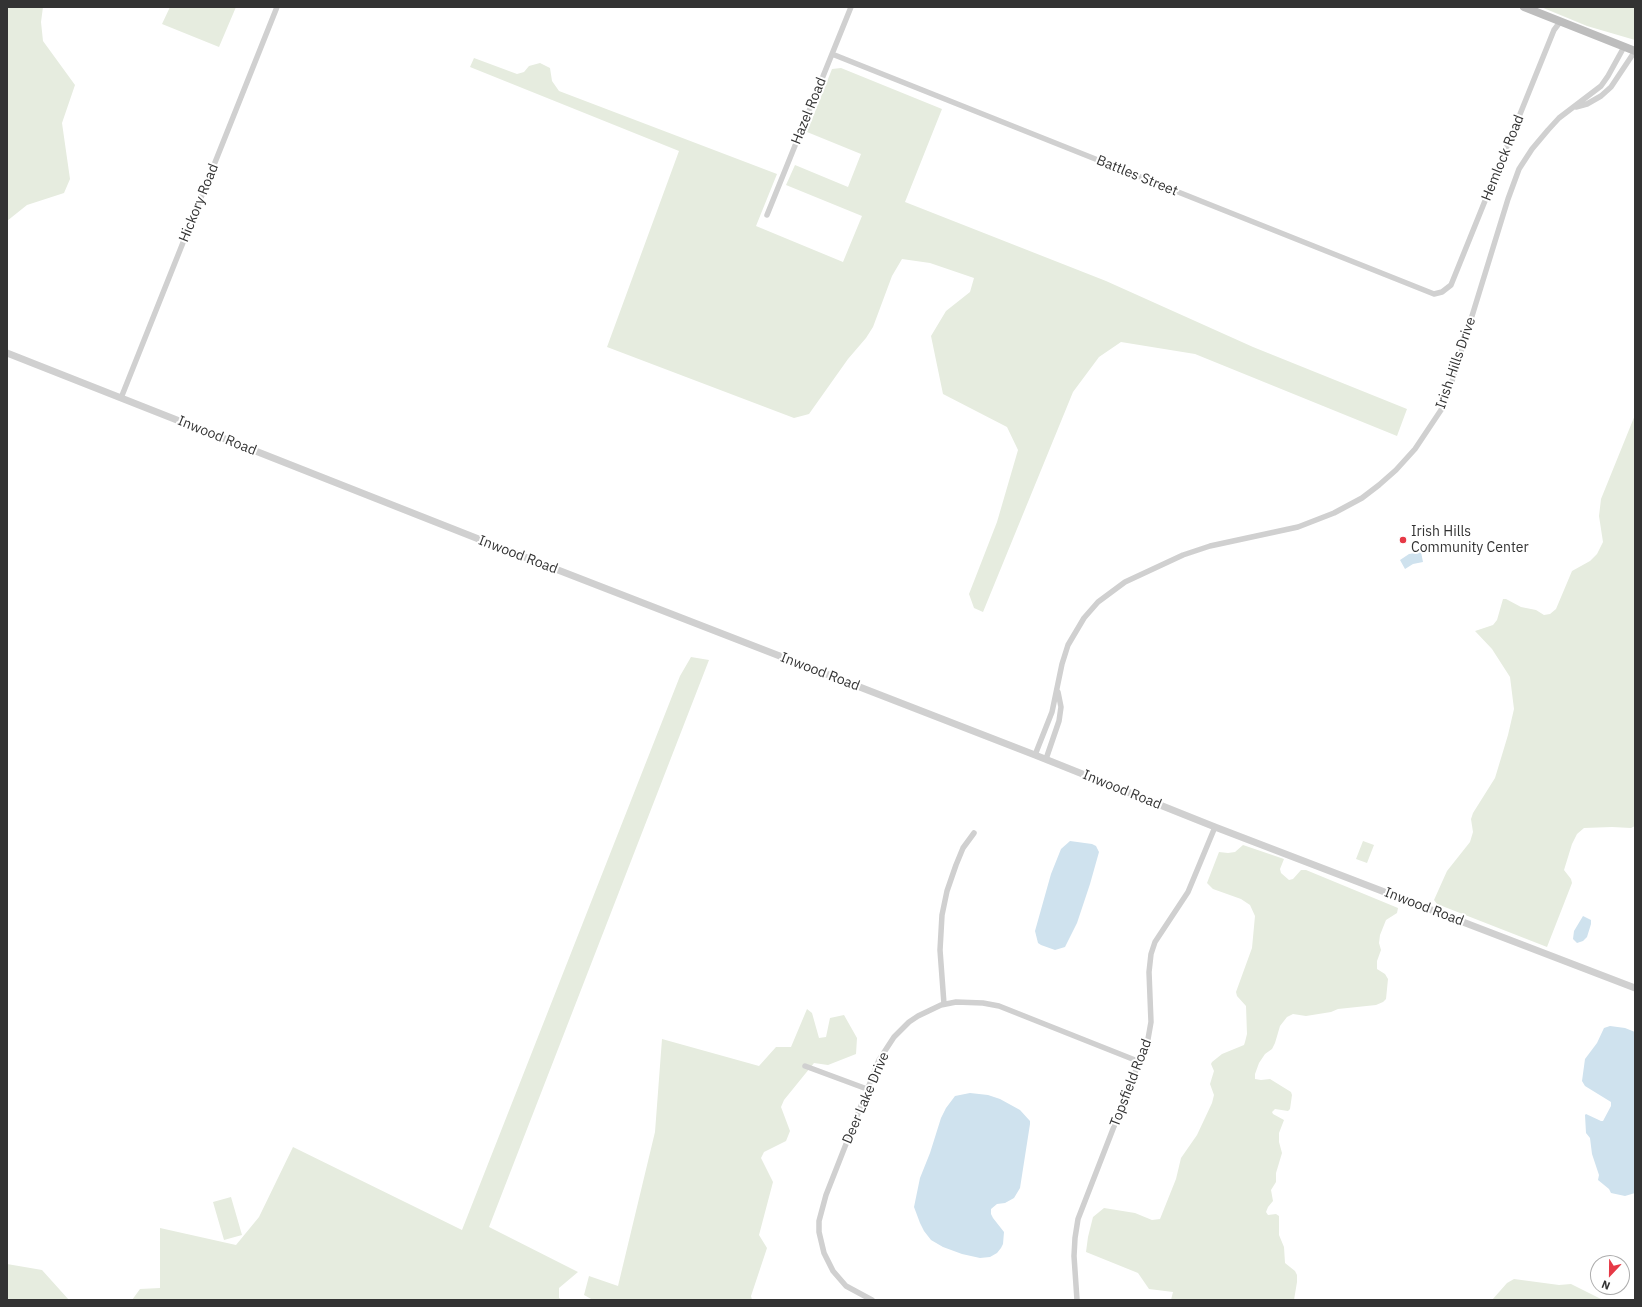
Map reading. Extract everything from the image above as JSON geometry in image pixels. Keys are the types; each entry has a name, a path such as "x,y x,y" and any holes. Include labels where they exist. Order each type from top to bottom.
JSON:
{"main road":[{"path":"1524,7 1635,51"}],"street":[{"name":"Hickory Road","path":"121,398 277,7"},
{"name":"Hazel Road","path":"767,215 851,7"},
{"name":"Hemlock Road","path":"1442,292 1448,289 1456,274 1554,30 1560,22"},
{"name":"Irish Hills Drive","path":"1035,755 1052,712 1062,664 1068,646 1078,627 1098,602 1115,588 1183,555 1214,545 1298,527 1334,513 1362,498 1379,485 1408,457 1441,410 1508,199 1520,169 1532,149 1559,118 1600,86 1608,76 1624,47"},
{"name":"Irish Hills Drive","path":"1575,107 1587,104 1601,96 1611,87 1635,51"},
{"name":"Battles Street","path":"832,54 1420,289 1434,294 1442,292"},
{"name":"Inwood Road","path":"7,353 509,551 1046,759 1215,827 1635,988"},
{"name":"Irish Hills Drive","path":"1046,759 1059,721 1060,707 1057,688"},
{"name":"Topsfield Road","path":"1077,1300 1074,1256 1078,1219 1140,1062 1150,1032 1149,972 1151,954 1155,942 1188,892 1215,827"},
{"path":"944,1004 940,952 942,915 947,891 956,865 963,848 974,833"},
{"name":"Deer Lake Drive","path":"872,1300 854,1291 838,1278 828,1263 821,1243 819,1221 824,1199 879,1060 894,1037 908,1022 944,1004 969,1002 984,1003 999,1006 1140,1062"},
{"path":"805,1066 867,1089"}],"shaded area":[{"path":"7,7 43,7 41,22 43,41 75,85 62,123 70,179 64,193 27,205 7,221"},
{"path":"170,7 236,7 219,47 162,24"},
{"path":"1541,7 1635,7 1635,40 1587,26"},
{"path":"474,58 517,74 524,72 529,66 540,63 550,68 552,81 559,91 777,174 756,226 843,262 862,216 786,185 795,165 848,187 861,154 807,132 832,69 841,68 942,109 905,202 1106,281 1253,347 1407,409 1397,436 1195,354 1121,342 1099,357 1073,392 983,612 974,608 969,594 997,522 1018,450 1007,427 943,394 931,336 946,311 970,292 974,278 930,263 902,259 892,276 873,327 866,338 848,359 809,414 794,418 607,347 679,151 470,67"},
{"path":"1635,415 1635,826 1631,828 1584,828 1577,834 1572,844 1564,870 1571,879 1572,883 1547,947 1437,904 1434,900 1447,871 1470,842 1473,832 1471,819 1473,813 1495,778 1514,709 1510,677 1492,649 1475,631 1493,625 1497,620 1503,599 1506,599 1521,607 1536,610 1544,615 1550,614 1556,609 1572,571 1590,561 1597,554 1603,542 1599,516 1601,499"},
{"path":"691,657 709,660 489,1227 578,1272 559,1288 559,1298 562,1300 132,1300 140,1289 160,1288 160,1228 236,1245 259,1217 293,1147 462,1230 680,676"},
{"path":"1363,841 1374,845 1367,863 1356,859"},
{"path":"1243,845 1284,859 1280,869 1281,873 1289,880 1293,879 1301,870 1306,870 1398,908 1397,913 1386,920 1380,935 1379,943 1381,950 1377,961 1377,969 1385,974 1388,979 1386,999 1376,1005 1338,1009 1331,1012 1306,1016 1293,1014 1287,1017 1280,1026 1272,1049 1265,1054 1259,1063 1255,1074 1255,1079 1270,1079 1291,1092 1292,1095 1290,1109 1288,1111 1275,1109 1272,1112 1284,1120 1279,1133 1279,1142 1282,1153 1276,1173 1276,1182 1271,1190 1273,1201 1266,1212 1268,1215 1276,1214 1279,1216 1279,1235 1284,1247 1285,1263 1295,1271 1297,1275 1294,1300 1171,1300 1173,1292 1149,1289 1138,1273 1086,1252 1088,1237 1093,1217 1104,1208 1135,1213 1152,1220 1160,1219 1176,1179 1181,1158 1197,1135 1212,1103 1214,1095 1210,1084 1214,1071 1211,1064 1222,1054 1244,1045 1247,1034 1246,1006 1237,996 1236,992 1252,948 1255,916 1250,905 1241,899 1213,889 1207,883 1219,852 1235,852"},
{"path":"807,1009 812,1013 819,1038 826,1037 830,1018 844,1015 857,1038 856,1054 828,1065 814,1063 784,1100 781,1107 790,1131 786,1141 764,1152 761,1158 773,1182 759,1235 767,1248 751,1296 752,1300 593,1300 584,1295 589,1276 618,1286 655,1132 662,1039 759,1066 776,1047 791,1047"},
{"path":"231,1197 242,1235 224,1240 213,1202"},
{"path":"7,1264 42,1270 69,1300 7,1300"},
{"path":"1514,1279 1559,1285 1571,1284 1590,1294 1590,1295 1603,1300 1492,1300 1507,1283"}],"water":[{"path":"1421,552 1423,562 1413,564 1405,569 1400,560 1409,554"},
{"path":"1070,841 1092,844 1096,846 1099,852 1077,923 1065,947 1055,950 1038,943 1035,931 1051,874 1061,849"},
{"path":"1583,916 1591,920 1591,924 1587,937 1583,941 1577,943 1573,939 1574,931"},
{"path":"1610,1026 1625,1028 1635,1032 1635,1193 1625,1196 1611,1193 1609,1189 1598,1180 1599,1175 1592,1154 1590,1138 1586,1133 1585,1115 1586,1114 1603,1121 1611,1106 1611,1102 1585,1086 1582,1081 1585,1059 1597,1043 1604,1028"},
{"path":"970,1093 988,1095 1000,1099 1020,1110 1030,1121 1020,1188 1014,1198 1005,1203 997,1204 991,1209 993,1218 1004,1232 1003,1244 997,1253 990,1257 980,1258 962,1254 943,1247 931,1240 924,1231 914,1207 920,1178 941,1118 955,1096"}],"place":[{"name":"Irish Hills Community Center","path":"1403,540"}]}
